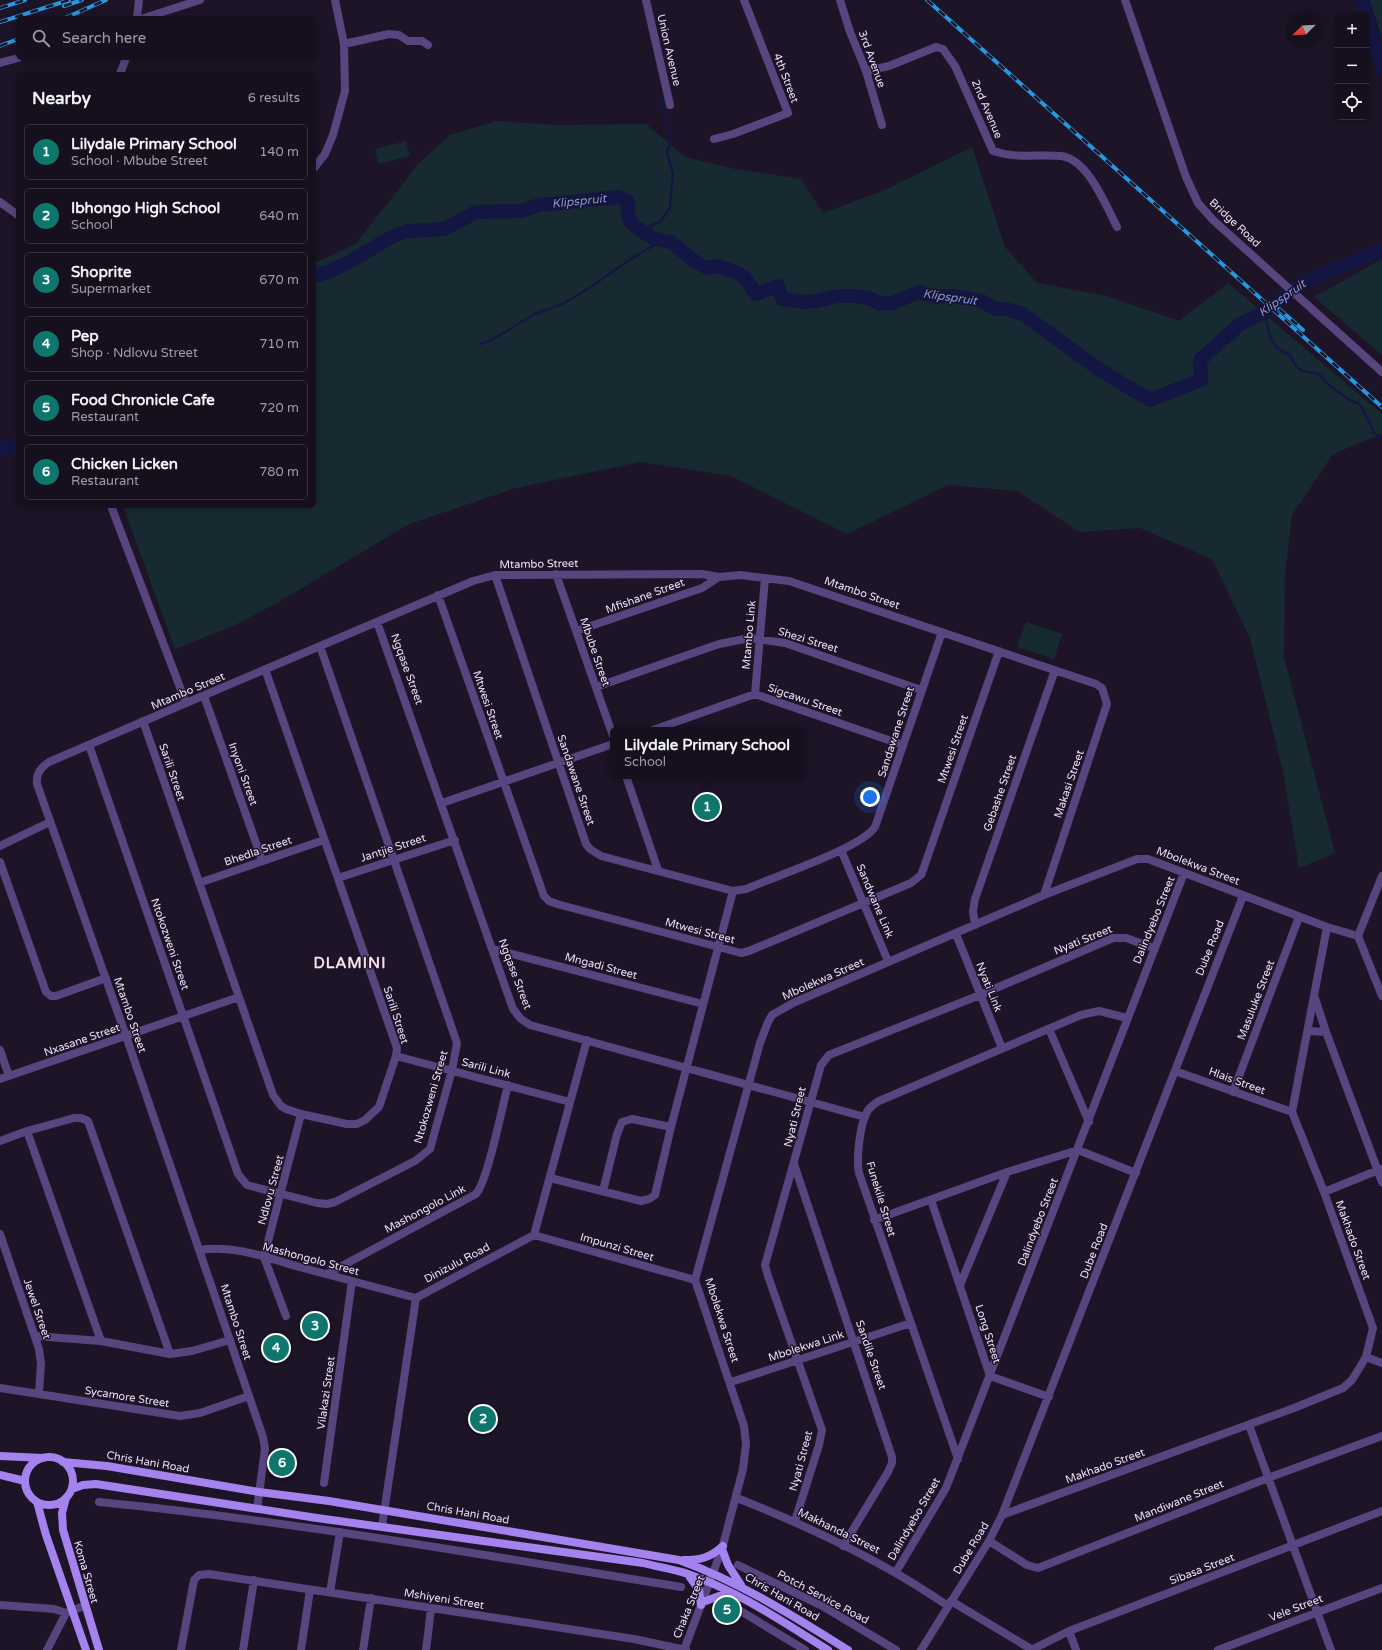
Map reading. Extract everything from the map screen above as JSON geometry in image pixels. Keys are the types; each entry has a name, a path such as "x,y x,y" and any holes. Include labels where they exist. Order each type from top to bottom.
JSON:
{"main road":[{"path":"0,1456 51,1457 63,1462 72,1474 72,1489 66,1498 52,1505 37,1502"},
{"path":"0,1456 34,1463"},
{"path":"45,1458 34,1463 27,1473 26,1481 29,1493 37,1502 69,1612 86,1650"},
{"name":"Chris Hani Road","path":"63,1462 107,1466 259,1492 384,1510 679,1560 714,1573 743,1587 774,1604 848,1650"},
{"path":"0,1475 26,1481"},
{"name":"Chris Hani Road","path":"72,1489 83,1485 96,1484 257,1509 643,1563 688,1574 739,1597 768,1612 828,1650"},
{"name":"Koma Street","path":"66,1498 62,1513 63,1530 84,1606 99,1650"},
{"path":"679,1560 702,1559 723,1548 728,1565 743,1587"},
{"path":"688,1574 698,1590 702,1604 719,1596 739,1597"}],"street":[{"path":"137,16 139,0"},
{"path":"150,16 200,0"},
{"path":"316,165 328,148 341,112 344,92 344,44 335,0"},
{"name":"Union Avenue","path":"646,0 670,105"},
{"name":"4th Street","path":"714,139 733,134 788,113 744,0"},
{"name":"3rd Avenue","path":"840,0 850,32 866,71 882,125"},
{"name":"Bridge Road","path":"1125,0 1194,197 1213,220 1382,372"},
{"path":"344,44 389,34 399,35 408,41 422,42 428,45"},
{"name":"2nd Avenue","path":"866,71 889,66 936,47 943,49 955,66 993,151 1023,157 1063,156 1070,160 1088,173 1102,195 1117,227"},
{"path":"0,63 16,59"},
{"path":"121,72 125,60"},
{"path":"0,202 16,214"},
{"path":"112,508 186,703"},
{"name":"Mbube Street","path":"556,574 610,727"},
{"name":"Mtambo Street","path":"257,1509 264,1443 200,1250 37,784 38,773 49,762 438,595 473,581 495,575 702,574 719,577 740,576 788,581 999,650 1096,684"},
{"name":"Sandawane Street","path":"495,575 586,844 590,849 601,856 733,891 746,889 841,850 871,833 875,827 942,632"},
{"name":"Mfishane Street","path":"576,631 702,588 719,577"},
{"name":"Mtambo Link","path":"755,694 765,578"},
{"name":"Mtwesi Street","path":"438,595 544,896 549,901 741,953 911,883 921,874 999,650"},
{"name":"Ngqase Street","path":"378,622 514,1009 521,1019 530,1025 865,1117"},
{"name":"Shezi Street","path":"596,687 719,644 742,638 785,643 921,690"},
{"name":"Ntokozweni Street","path":"89,745 238,1174 247,1185 317,1203 331,1203 422,1157 430,1149 456,1054 456,1038 320,646"},
{"name":"Sarili Street","path":"143,721 273,1094 281,1106 302,1114 347,1124 357,1124 365,1120 379,1107 396,1056 397,1048 265,669"},
{"name":"Gebashe Street","path":"975,925 973,911 975,899 1055,670"},
{"name":"Makasi Street","path":"1044,895 1107,704 1105,694 1096,684"},
{"name":"Sigcawu Street","path":"662,727 755,694 903,746"},
{"name":"Inyoni Street","path":"204,696 262,860"},
{"path":"442,803 610,745"},
{"path":"627,779 658,870"},
{"path":"0,846 50,822"},
{"name":"Bhedla Street","path":"199,883 262,860 324,840"},
{"name":"Jantjie Street","path":"338,878 455,840"},
{"name":"Sandwane Link","path":"841,850 865,903 888,961"},
{"name":"Mbolekwa Street","path":"714,1573 723,1548 737,1498 746,1444 744,1426 731,1382 695,1280 763,1032 772,1016 793,1003 888,961 956,934 1044,895 1137,859 1148,859 1299,917 1358,936"},
{"path":"0,862 46,992 51,996 56,996 106,978"},
{"name":"Dalindyebo Street","path":"896,1572 946,1488 958,1459 1184,873"},
{"path":"1382,876 1358,936 1382,996"},
{"path":"550,1178 641,1201 649,1199 655,1195 686,1067 733,891"},
{"name":"Dube Road","path":"950,1603 989,1541 1002,1516 1243,896"},
{"name":"Masuluke Street","path":"1234,1092 1299,917"},
{"path":"1292,1112 1315,998 1327,927"},
{"name":"Nyati Link","path":"956,934 1002,1048"},
{"name":"Nyati Street","path":"796,1521 819,1445 822,1430 765,1265 821,1065 829,1055 980,995 1113,938 1126,938 1154,948"},
{"name":"Mngadi Street","path":"493,949 703,1004"},
{"name":"Nxasane Street","path":"0,1079 239,997"},
{"path":"1315,998 1326,1032 1380,1169 1382,1182"},
{"name":"Funekile Street","path":"958,1459 874,1220 856,1164 865,1117 871,1107 879,1101 1002,1048 1092,1012 1099,1011 1127,1018"},
{"path":"1049,1029 1089,1122"},
{"path":"1308,1031 1326,1032"},
{"path":"534,1235 587,1040"},
{"path":"0,1050 10,1076"},
{"name":"Sarili Link","path":"396,1056 570,1102"},
{"name":"Hlais Street","path":"1175,1071 1292,1112"},
{"name":"Mashongolo Link","path":"327,1274 476,1194 480,1190 508,1085"},
{"name":"Makhado Street","path":"1002,1516 1294,1408 1347,1386 1352,1380 1366,1357 1373,1328 1324,1192 1292,1112"},
{"name":"Ndlovu Street","path":"264,1257 302,1114"},
{"path":"0,1141 27,1131 78,1117 86,1119 90,1124 170,1354"},
{"path":"603,1191 617,1134 622,1122 632,1119 671,1127"},
{"path":"27,1131 101,1341"},
{"path":"874,1220 1007,1172 1078,1150 1136,1173"},
{"name":"Sandile Street","path":"794,1164 890,1446 892,1463 843,1546"},
{"path":"1324,1192 1380,1169"},
{"path":"960,1285 1007,1172"},
{"name":"Long Street","path":"931,1200 990,1376 1049,1397"},
{"name":"Jewel Street","path":"0,1234 35,1336 41,1364 39,1393"},
{"name":"Impunzi Street","path":"534,1235 695,1280"},
{"name":"Dinizulu Road","path":"416,1298 534,1235"},
{"name":"Mashongolo Street","path":"200,1250 214,1248 225,1249 264,1257 416,1298"},
{"path":"264,1257 286,1316"},
{"name":"Vilakazi Street","path":"324,1483 352,1281"},
{"path":"382,1526 416,1298"},
{"name":"Mbolekwa Link","path":"731,1382 911,1323"},
{"path":"35,1336 101,1341 170,1354 192,1351 230,1340"},
{"path":"1366,1357 1382,1364"},
{"name":"Sycamore Street","path":"0,1388 180,1416 217,1408 249,1396"},
{"path":"1249,1425 1331,1650"},
{"name":"Mandiwane Street","path":"989,1541 1027,1565 1038,1568 1268,1478 1382,1436"},
{"name":"Makhanda Street","path":"737,1498 796,1521 896,1572 1031,1650"},
{"path":"99,1502 185,1510 340,1532 681,1587"},
{"name":"Sibasa Street","path":"1031,1650 1069,1631 1382,1511"},
{"path":"330,1592 340,1532"},
{"name":"Potch Service Road","path":"738,1565 824,1607 896,1650"},
{"name":"Chaka Street","path":"685,1650 714,1573"},
{"name":"Mshiyeni Street","path":"181,1650 194,1580 199,1575 209,1574 634,1639 685,1650"},
{"path":"243,1650 254,1580"},
{"name":"Vele Street","path":"1218,1650 1382,1588"},
{"path":"301,1650 310,1590"},
{"path":"363,1650 371,1598"},
{"path":"920,1650 950,1603"},
{"path":"0,1605 54,1609 69,1612 84,1606"},
{"path":"734,1607 805,1650"},
{"path":"426,1650 431,1609"},
{"path":"47,1650 69,1612"},
{"path":"1069,1631 1076,1650"}],"shaded area":[{"path":"1370,0 1382,0 1382,39"},
{"path":"497,121 557,125 646,124 685,157 735,169 801,179 823,213 885,190 972,147 1005,247 1037,283 1107,296 1179,321 1228,283 1382,414 1382,434 1333,454 1292,515 1285,574 1284,657 1335,853 1299,868 1283,772 1250,638 1212,559 1140,528 1080,532 1017,491 948,485 847,534 731,476 640,462 516,488 409,524 277,603 235,625 175,649 124,508 316,508 316,262 356,244 418,164 450,135"},
{"path":"406,141 410,156 378,164 375,149"},
{"path":"1382,259 1382,355 1314,297"},
{"path":"1026,622 1062,634 1054,659 1017,647"}],"waterway":[{"name":"Klipspruit","path":"1362,0 1365,12"},
{"name":"Klipspruit","path":"1370,30 1382,68"},
{"path":"652,238 650,226 661,221 670,207 673,174 667,152 670,137 663,112 661,95"},
{"name":"Klipspruit","path":"316,275 331,271 351,261 393,236 407,231 444,229 476,212 521,211 539,205 619,197 628,202 628,215 631,223 652,238 671,242 693,260 707,268 718,266 738,273 745,278 756,294 778,286 782,299 803,302 817,301 837,296 855,296 872,299 880,304 892,303 919,292 935,297 951,296 973,299 984,302 995,309 1005,309 1021,313 1103,372 1150,400 1201,380 1202,375 1200,360 1239,325 1268,310 1301,283 1382,250"},
{"path":"480,344 494,339 533,315 564,303 577,296 637,255 662,241"},
{"path":"1264,313 1271,338 1277,348 1282,352 1289,354 1296,366 1302,371 1319,374 1328,384 1349,400 1358,403 1363,409 1374,433 1382,438"},
{"name":"Klipspruit","path":"0,449 16,445"}],"railway":[{"path":"0,8 25,0"},
{"path":"19,16 69,0"},
{"path":"64,6 82,0"},
{"path":"70,16 106,0"},
{"path":"927,0 1382,407"},
{"path":"0,22 16,17"},
{"path":"0,46 16,40"},
{"path":"1279,309 1303,330"}],"place":[{"name":"Lilydale Primary School","path":"707,807"},
{"name":"Shoprite","path":"315,1326"},
{"name":"Pep","path":"276,1348"},
{"name":"Ibhongo High School","path":"483,1419"},
{"name":"Chicken Licken","path":"282,1463"},
{"name":"Food Chronicle Cafe","path":"727,1610"}],"district":[{"name":"DLAMINI","path":"350,963"}]}
